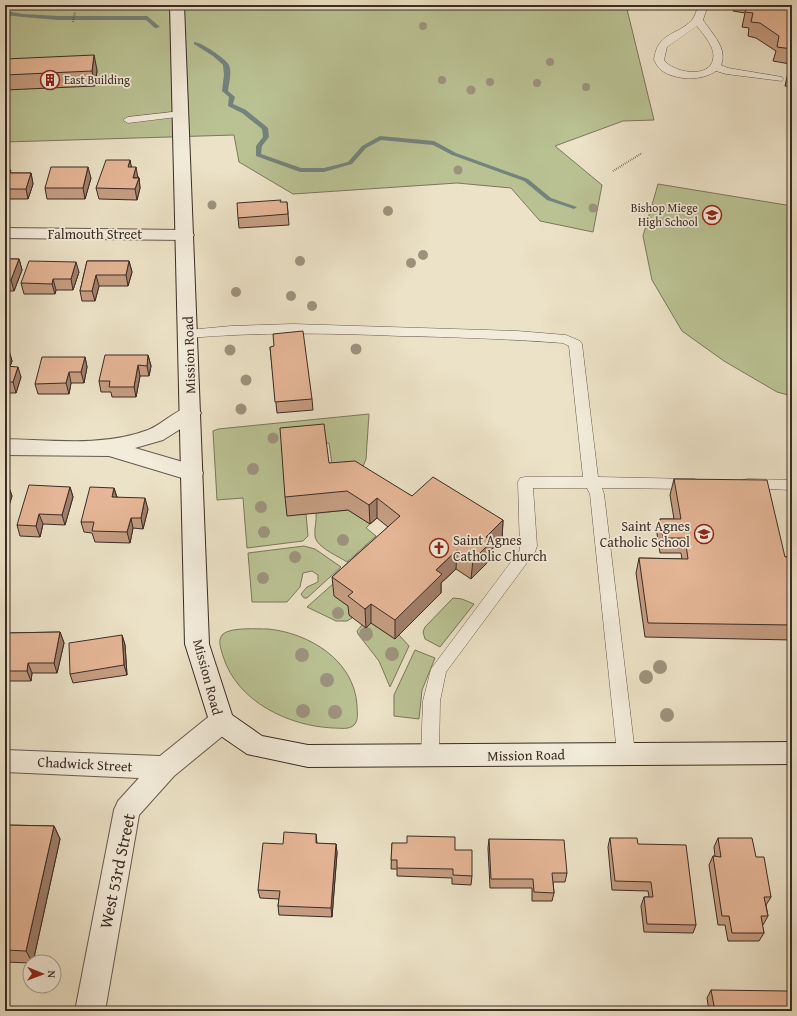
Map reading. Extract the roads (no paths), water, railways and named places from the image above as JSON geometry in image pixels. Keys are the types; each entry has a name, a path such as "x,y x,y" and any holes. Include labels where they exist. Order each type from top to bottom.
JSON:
{"main road":[{"name":"Mission Road","path":"177,5 191,413 197,644 221,722 256,746 308,756 792,753"},
{"name":"Falmouth Street","path":"5,233 185,235"},
{"path":"5,447 110,448 156,435 191,413"},
{"path":"110,448 192,473"},
{"name":"West 53rd Street","path":"90,1011 127,810 165,768 221,722"},
{"name":"Chadwick Street","path":"5,760 165,768"}],"lane":[{"path":"698,20 717,51 719,59 714,66 710,70 698,75 687,76 675,73 664,67 659,59 660,51 665,43 698,20 703,5"},
{"path":"714,66 726,71 778,79"},
{"path":"128,120 181,114"},
{"path":"188,334 231,330 293,328 376,332 517,335 566,339 575,344 592,479 596,494 626,754"},
{"path":"430,756 430,700 432,686 439,669 527,552 529,546 525,482 592,479 705,484"},
{"path":"736,484 792,485"}],"waterway":[{"path":"5,13 23,16 58,18 147,18 157,27"},
{"path":"196,43 215,55 226,65 227,75 225,91 232,97 230,105 244,111 265,128 266,137 259,146 258,155 300,170 324,170 350,163 364,147 380,138 434,143 454,154 526,180 549,199 574,207"}],"place":[{"name":"East Building","path":"50,80"},
{"name":"Bishop Miege High School","path":"712,215"},
{"name":"Saint Agnes Catholic School","path":"704,534"},
{"name":"Saint Agnes Catholic Church","path":"439,548"}]}
